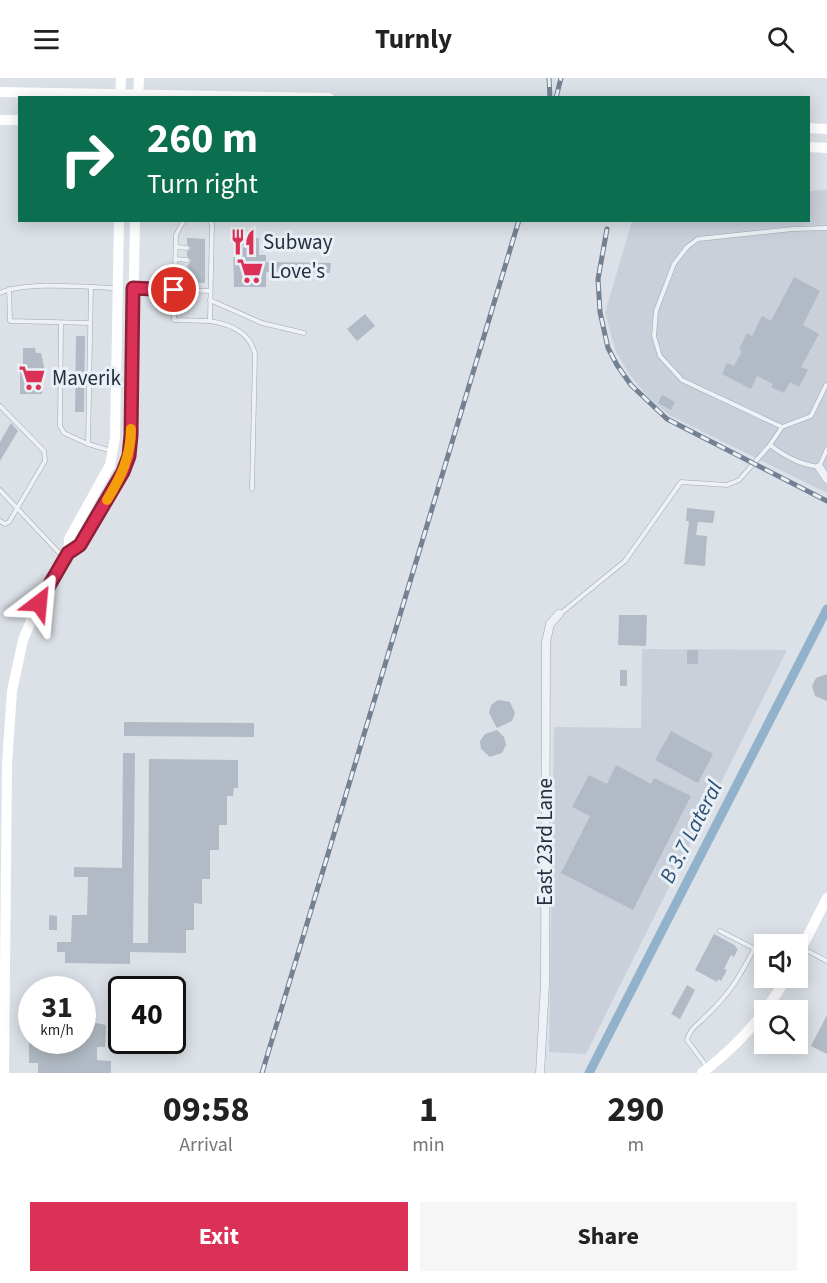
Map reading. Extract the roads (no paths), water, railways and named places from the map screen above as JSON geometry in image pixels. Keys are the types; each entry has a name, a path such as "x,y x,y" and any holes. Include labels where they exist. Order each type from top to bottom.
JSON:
{"street":[{"path":"120,95 121,78"},
{"path":"138,95 139,78"},
{"path":"0,92 201,96"},
{"path":"0,120 18,120"},
{"path":"810,128 827,129"},
{"path":"810,147 827,148"},
{"path":"67,556 69,539 104,477 116,438 118,222"},
{"path":"4,1073 2,1046 7,764 12,691 23,640 45,590 67,556 80,545 123,472 129,456 135,222"},
{"path":"819,468 827,479"},
{"name":"East 23rd Lane","path":"540,1073 545,984 546,642 550,624 559,614"},
{"path":"808,935 827,898"},
{"path":"707,1071 749,1031 780,988"}],"lane":[{"path":"183,222 176,235 174,320 226,324 246,335 255,354 252,489"},
{"path":"210,222 210,321"},
{"path":"782,427 682,380 660,356 654,336 656,311 674,264 698,239 793,229 827,228"},
{"path":"176,247 187,248"},
{"path":"205,248 212,249"},
{"path":"175,259 187,260"},
{"path":"205,260 211,261"},
{"path":"175,271 187,271"},
{"path":"205,272 211,272"},
{"path":"88,444 91,287"},
{"path":"0,292 9,289 118,288"},
{"path":"133,288 210,291"},
{"path":"9,289 10,321 90,323"},
{"path":"210,300 262,323 304,333"},
{"path":"61,323 60,426 64,432 88,444 113,451"},
{"path":"559,614 625,561 681,482 728,485 739,480 770,446 782,427 811,416 826,385"},
{"path":"0,406 44,451 46,456 9,522 5,524 0,521"},
{"path":"770,446 787,458 819,468 827,449"},
{"path":"0,489 17,509 67,556"},
{"path":"707,1071 687,1040 688,1033 736,985 754,949 720,931"},
{"path":"808,954 827,961"}],"waterway":[{"name":"B 3.7 Lateral","path":"589,1073 827,609"}],"railway":[{"path":"549,78 550,96"},
{"path":"556,96 561,78"},
{"path":"262,1073 518,222"},
{"path":"607,229 598,279 600,312 608,348 631,385 667,419 827,501"}],"place":[{"name":"Subway","path":"243,242"},
{"name":"Love's","path":"250,271"},
{"name":"Maverik","path":"32,378"}]}
